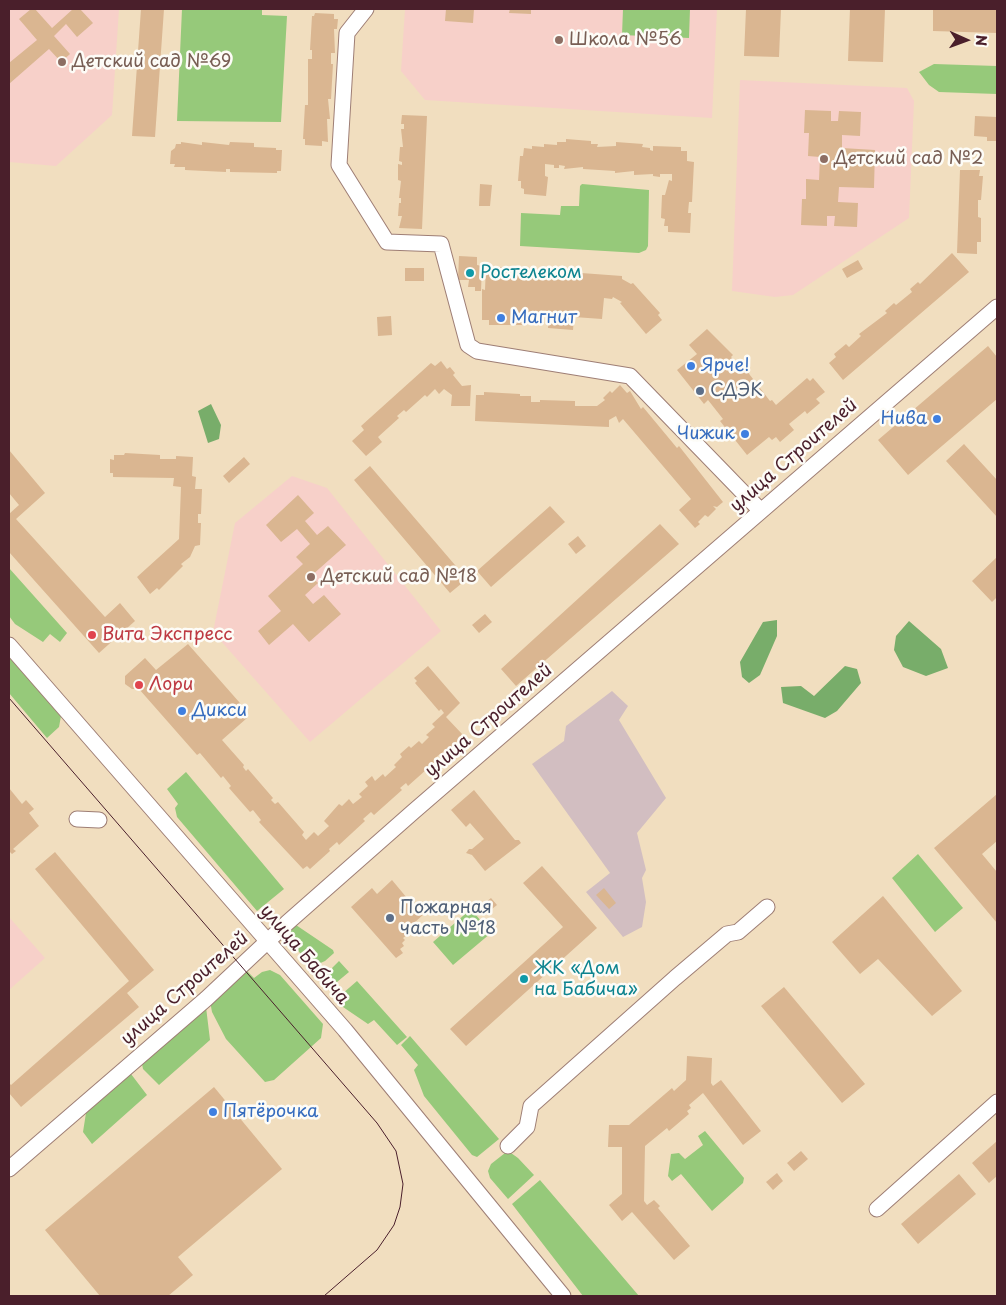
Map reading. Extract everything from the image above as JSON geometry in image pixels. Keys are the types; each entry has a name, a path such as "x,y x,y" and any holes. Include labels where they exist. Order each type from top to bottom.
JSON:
{"street":[{"path":"366,9 348,33 339,165 387,242 441,244 468,345 477,351 630,376 760,510"},
{"name":"улица Строителей","path":"9,1169 206,999 267,942 760,510 997,307"},
{"name":"улица Бабича","path":"9,645 346,1030 564,1296"},
{"path":"77,818 99,820"},
{"path":"508,1146 527,1127 531,1106 726,934 738,932 767,907"},
{"path":"877,1209 997,1102"}],"shaded area":[{"name":"Детский сад №69","path":"9,9 119,9 112,115 56,166 9,162"},
{"name":"Школа №56","path":"405,9 717,9 712,118 425,100 401,71"},
{"name":"Детский сад №2","path":"740,80 907,88 914,101 909,218 793,295 775,297 732,291"},
{"name":"Детский сад №18","path":"292,476 327,488 441,631 310,742 213,632 235,523"},
{"path":"612,691 628,706 619,720 666,798 637,833 646,870 642,878 646,902 642,927 623,937 586,892 610,873 532,764 564,741 566,726"},
{"path":"9,917 45,958 9,990"}],"green space":[{"path":"182,9 262,9 262,15 287,16 281,122 177,121"},
{"path":"623,9 690,9 689,38 622,35"},
{"path":"934,64 997,66 997,94 939,92 929,85 919,72"},
{"path":"582,184 649,190 648,246 646,250 639,253 520,246 521,213 560,215 561,206 579,206 580,186"},
{"path":"211,404 221,425 219,439 208,443 198,411"},
{"path":"9,568 67,633 60,642 50,634 43,642 15,624 9,616"},
{"path":"777,620 777,636 760,675 749,683 742,677 740,662 763,622"},
{"path":"909,621 941,649 948,668 926,676 903,667 894,650 896,636"},
{"path":"9,656 61,716 59,727 47,738 9,693"},
{"path":"845,666 857,669 861,683 837,711 825,718 783,703 781,687 801,686 814,696"},
{"path":"186,772 284,889 257,911 177,817 175,808 178,804 167,789"},
{"path":"918,854 963,908 935,932 892,878"},
{"path":"471,909 491,933 453,965 433,942"},
{"path":"293,923 333,950 334,953 325,961 316,965 310,964 290,942 289,935"},
{"path":"339,961 349,972 337,982 329,983 325,980 325,975"},
{"path":"246,970 254,978 262,972 270,970 280,975 323,1024 321,1038 274,1080 265,1082 226,1039 212,1012 210,1001"},
{"path":"357,981 407,1037 397,1045 374,1020 368,1024 343,1007 341,1003 342,994"},
{"path":"206,1007 210,1040 159,1085 143,1069 142,1064"},
{"path":"410,1036 499,1139 477,1157 472,1155 424,1096 414,1070 418,1065 401,1045"},
{"path":"131,1074 147,1095 92,1144 83,1132 86,1113"},
{"path":"705,1131 744,1178 743,1183 712,1211 681,1174 672,1181 668,1176 671,1154 679,1153 685,1159 703,1145 698,1136"},
{"path":"505,1153 511,1153 518,1158 534,1175 508,1199 490,1178 488,1171 491,1164"},
{"path":"540,1180 639,1296 583,1296 512,1204"}],"building":[{"path":"31,9 35,9 52,28 73,9 80,9 93,23 77,37 66,24 54,36 70,54 61,62 49,49 9,84 9,63 37,40 19,19"},
{"path":"141,9 164,9 155,137 132,136"},
{"path":"446,9 474,9 473,23 445,21"},
{"path":"510,9 531,9 531,14 509,13"},
{"path":"746,9 781,9 779,57 744,56"},
{"path":"850,9 885,9 883,62 848,61"},
{"path":"933,9 997,9 997,33 933,31"},
{"path":"315,13 334,14 334,19 338,19 337,29 334,29 335,53 331,53 331,64 333,64 331,99 328,99 330,119 327,119 328,142 322,141 322,146 305,145 305,139 303,139 305,105 308,105 308,59 312,59 312,50 310,50 312,16"},
{"path":"805,110 831,111 831,121 838,121 839,111 861,112 860,136 842,135 842,148 875,150 874,188 839,187 838,202 858,203 857,227 834,226 835,216 827,216 827,226 801,225 802,199 806,199 806,179 819,180 820,157 808,156 809,133 804,133"},
{"path":"402,115 427,116 422,229 399,228 402,216 398,216 399,203 401,203 401,198 399,198 401,181 398,180 398,164 402,165 402,162 399,161 400,147 403,147 401,129 404,129 404,124 401,124"},
{"path":"975,116 997,117 997,141 987,141 987,137 974,136"},
{"path":"566,139 591,141 591,144 598,144 597,147 616,146 616,142 643,144 642,147 650,148 653,151 653,146 681,147 681,151 687,151 687,161 694,162 692,202 689,202 688,213 691,213 690,233 668,232 668,226 664,226 665,219 661,218 662,195 665,195 669,180 672,181 672,174 660,174 660,177 653,176 653,174 634,175 634,171 615,173 615,171 583,169 583,167 564,169 565,166 559,165 559,168 554,168 554,165 545,164 545,176 548,177 546,196 524,194 524,189 521,188 521,181 518,181 520,156 523,156 524,148 532,149 532,146 544,147 544,144 557,145 557,142 566,142"},
{"path":"181,142 202,145 202,142 229,145 230,142 254,143 254,147 276,148 276,150 282,150 281,171 277,171 277,173 230,172 230,169 226,169 226,172 185,170 185,167 174,167 175,164 170,164 171,151 175,148 176,144 181,144"},
{"path":"960,170 980,170 979,176 983,176 981,200 978,200 978,217 981,218 981,242 977,242 977,254 957,253"},
{"path":"480,184 492,185 490,206 479,206"},
{"path":"952,253 969,272 843,380 829,363 836,357 834,354 846,344 849,347 861,336 859,334 887,313 885,311 894,303 896,305 912,292 910,289 918,282 920,284"},
{"name":"Ростелеком","path":"459,256 477,257 477,265 482,266 481,291 475,291 475,287 468,287 469,280 458,280"},
{"path":"858,260 863,269 847,278 842,269"},
{"path":"486,266 622,276 622,279 631,284 633,283 660,313 658,315 662,320 646,334 620,303 622,302 613,297 612,299 604,298 602,319 574,317 573,330 548,328 549,315 524,313 523,325 489,325 489,320 482,320 482,289 485,290"},
{"path":"405,268 424,268 424,281 405,281"},
{"path":"391,316 392,335 378,336 377,317"},
{"path":"707,329 733,355 731,357 741,368 743,366 770,401 772,400 776,405 807,378 810,381 813,378 825,392 816,399 820,403 807,414 805,411 789,424 794,430 780,442 776,437 772,440 769,437 747,455 720,421 723,419 708,400 704,404 677,370 697,354 689,345"},
{"name":"Нива","path":"988,346 997,357 997,399 908,475 878,440"},
{"path":"441,361 447,369 450,367 455,373 453,375 462,386 471,385 470,406 451,406 452,395 444,389 439,394 435,389 427,397 425,395 406,412 404,410 397,416 399,418 378,437 382,442 366,456 352,441 364,430 361,426 431,363 435,366"},
{"path":"620,385 627,393 630,391 641,409 643,407 677,448 679,446 723,502 717,507 713,506 716,509 708,517 705,515 698,522 700,524 695,528 679,510 691,499 623,419 619,423 616,416 609,420 609,427 475,421 476,395 484,395 484,392 531,396 531,402 540,402 540,400 575,401 575,406 597,406 605,400 603,398 610,391 612,393"},
{"path":"964,444 997,480 997,517 946,461"},
{"path":"9,450 45,493 16,519 105,617 120,603 135,621 99,653 9,552 9,514 19,505 9,493"},
{"path":"125,453 160,455 160,459 176,459 176,456 193,457 192,476 196,477 195,489 202,489 201,514 198,514 198,523 201,523 200,545 195,546 190,557 181,564 183,566 159,590 157,588 150,594 137,577 179,539 181,487 173,486 174,478 113,477 113,473 110,473 110,459 114,460 114,455 124,455"},
{"path":"244,457 250,464 229,483 223,476"},
{"path":"370,466 467,579 450,593 354,480"},
{"path":"298,495 314,513 305,521 317,535 328,526 346,545 311,576 318,583 305,595 313,604 324,595 341,614 309,642 293,624 269,645 258,631 281,611 268,596 303,564 296,557 310,544 297,529 281,542 266,525"},
{"path":"550,506 565,522 491,587 477,571"},
{"path":"660,524 679,544 516,686 501,669"},
{"path":"578,536 586,546 576,554 568,544"},
{"path":"997,557 997,597 992,602 972,581"},
{"path":"485,614 492,622 479,633 472,625"},
{"path":"188,644 247,711 243,714 247,718 222,740 244,765 243,767 246,771 248,769 273,798 271,800 275,804 278,802 304,832 302,835 306,840 314,832 318,836 329,826 324,821 339,804 342,806 349,799 353,804 362,797 359,794 368,786 365,782 372,776 375,781 383,774 385,777 396,767 394,765 402,757 400,754 409,746 411,748 419,741 422,744 429,737 426,735 435,727 432,724 444,713 441,709 439,711 415,683 417,681 414,678 428,666 460,703 446,717 463,735 443,756 440,754 434,759 436,761 408,786 406,783 400,788 402,790 374,815 371,812 363,819 365,821 339,845 337,842 310,869 307,866 303,869 259,822 261,820 253,810 250,812 229,788 231,786 223,776 221,778 200,753 197,755 139,689 132,689 125,684 125,676 145,658 156,670"},
{"path":"9,788 22,804 26,800 34,809 29,813 39,826 13,849 16,851 12,854 9,851"},
{"path":"474,790 515,840 519,840 521,843 485,871 472,855 466,853 484,839 470,823 466,827 451,810"},
{"path":"997,794 997,841 982,854 997,872 997,923 934,848"},
{"path":"55,852 154,970 127,993 139,1007 21,1107 9,1093 9,1083 11,1085 129,981 35,869"},
{"name":"ЖК «Дом на Бабича»","path":"542,866 597,928 466,1046 450,1029 563,927 523,883"},
{"name":"Пожарная часть №18","path":"392,880 417,910 420,907 425,913 414,923 417,927 403,938 405,940 402,943 404,946 400,949 403,953 396,958 351,907 372,888 377,894"},
{"path":"604,888 616,903 609,909 596,895"},
{"path":"883,896 962,991 932,1016 878,959 860,974 832,942"},
{"path":"491,898 497,905 487,913 481,906"},
{"path":"784,987 865,1084 842,1103 761,1006"},
{"path":"687,1056 712,1058 711,1083 713,1086 721,1080 761,1131 743,1145 703,1093 689,1105 691,1108 687,1111 689,1114 669,1131 667,1128 645,1146 644,1201 647,1205 654,1200 660,1206 658,1208 690,1246 674,1260 632,1212 622,1221 609,1205 622,1194 622,1147 608,1147 609,1125 629,1125 672,1088 674,1091 686,1080"},
{"path":"214,1087 282,1169 178,1257 193,1275 168,1296 100,1296 45,1230"},
{"path":"997,1141 997,1176 989,1183 972,1163"},
{"path":"801,1151 808,1159 794,1171 787,1163"},
{"path":"777,1173 783,1181 773,1190 766,1182"},
{"path":"959,1174 976,1194 918,1244 901,1224"}],"tram line":[{"path":"9,698 377,1123 396,1151 403,1184 400,1207 394,1225 377,1250 324,1296"}],"place":[{"name":"Школа №56","path":"559,40"},
{"name":"Детский сад №69","path":"62,62"},
{"name":"Детский сад №2","path":"824,159"},
{"name":"Ростелеком","path":"470,273"},
{"name":"Магнит","path":"501,318"},
{"name":"Ярче!","path":"691,366"},
{"name":"СДЭК","path":"700,391"},
{"name":"Нива","path":"937,419"},
{"name":"Чижик","path":"745,434"},
{"name":"Детский сад №18","path":"311,577"},
{"name":"Вита Экспресс","path":"92,635"},
{"name":"Лори","path":"139,685"},
{"name":"Дикси","path":"182,711"},
{"name":"Пожарная часть №18","path":"390,918"},
{"name":"ЖК «Дом на Бабича»","path":"524,979"},
{"name":"Пятёрочка","path":"213,1112"}]}
